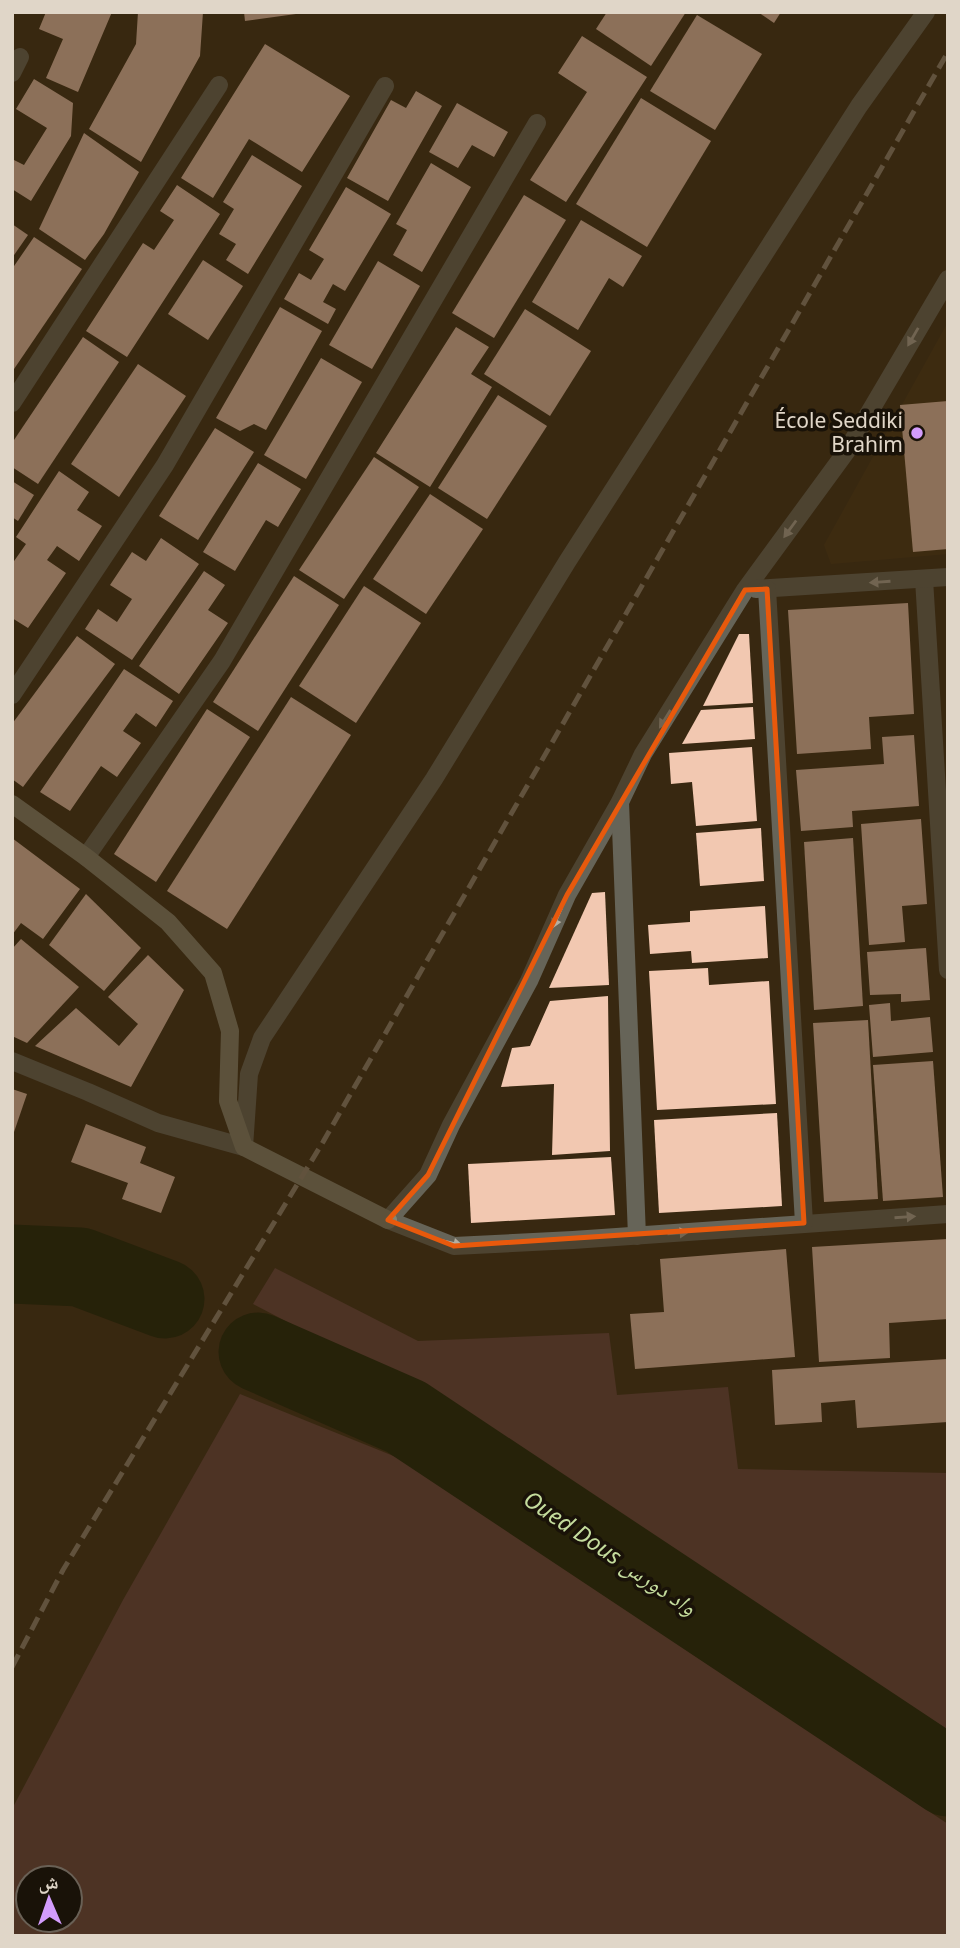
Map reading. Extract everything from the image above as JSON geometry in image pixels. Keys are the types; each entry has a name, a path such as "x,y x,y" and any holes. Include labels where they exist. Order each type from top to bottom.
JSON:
{"main road":[{"path":"12,804 86,857 168,922 213,972 230,1031 229,1101 244,1147 388,1220"}],"street":[{"path":"12,1061 158,1123 244,1147 249,1074 262,1038 435,779 567,562 852,117 926,12"},
{"path":"12,403 219,85"},
{"path":"12,695 164,465 385,86"},
{"path":"86,857 222,661 537,124"},
{"path":"948,279 846,452 746,590 643,754 620,802 567,895 529,981 451,1125 428,1175 388,1220 454,1246 948,1214"},
{"path":"746,590 948,577"},
{"path":"924,579 948,970"},
{"path":"767,589 804,1223"},
{"path":"620,802 636,1236"}],"highlighted area":[{"path":"767,589 804,1223 454,1246 388,1220 428,1175 567,895 745,590"}],"shaded area":[{"name":"École Seddiki Brahim","path":"948,322 948,554 831,564 824,545"},
{"path":"275,1268 418,1341 609,1333 617,1395 728,1387 738,1469 948,1473 948,1730 427,1395 253,1304"},
{"path":"240,1394 396,1457 948,1824 948,1936 12,1936 12,1809 123,1600"}],"building":[{"path":"46,12 112,12 78,92 46,78 63,39 39,29"},
{"path":"138,12 203,12 200,56 141,162 89,129 136,44"},
{"path":"244,12 296,12 296,14 245,21"},
{"path":"607,12 686,12 651,66 596,29"},
{"path":"758,12 781,12 774,23"},
{"path":"697,15 762,54 715,130 650,91"},
{"path":"582,36 647,77 566,202 530,180 587,92 558,73"},
{"path":"265,44 350,96 302,172 249,139 213,198 181,178"},
{"path":"34,79 73,103 71,136 31,201 12,189 12,159 24,165 47,128 16,109"},
{"path":"416,91 442,106 388,201 347,178 391,100 406,108"},
{"path":"641,98 711,141 647,247 576,204"},
{"path":"457,103 508,132 494,157 472,145 458,168 429,152"},
{"path":"84,133 139,172 104,234 85,260 39,229"},
{"path":"252,155 302,186 248,274 226,260 236,244 219,234 234,209 223,202"},
{"path":"431,163 471,187 422,272 393,255 407,230 396,224"},
{"path":"177,185 220,214 127,357 86,331 143,243 154,250 174,220 160,211"},
{"path":"346,187 391,214 345,291 333,284 323,302 336,309 328,324 284,299 299,273 311,280 324,259 309,250"},
{"path":"524,195 566,220 494,338 452,313"},
{"path":"581,220 642,256 623,287 609,278 578,330 532,302"},
{"path":"12,224 28,235 12,258"},
{"path":"34,237 82,269 12,372 12,269"},
{"path":"203,260 243,286 208,340 168,314"},
{"path":"378,261 420,286 372,369 329,345"},
{"path":"280,307 322,331 266,430 254,424 240,431 216,418"},
{"path":"525,309 591,351 550,416 484,374"},
{"path":"456,327 489,347 471,374 492,387 430,487 376,453"},
{"path":"83,337 119,362 38,484 12,467 12,443"},
{"path":"321,358 362,382 306,479 264,455"},
{"path":"138,364 186,396 119,497 71,464"},
{"path":"498,395 547,426 487,519 438,488"},
{"path":"948,401 948,549 913,552 900,405"},
{"path":"215,428 254,452 198,540 159,516"},
{"path":"374,457 419,487 344,599 299,570"},
{"path":"258,463 301,489 278,527 266,520 235,571 203,552"},
{"path":"59,471 89,492 77,510 102,526 79,561 57,546 47,560 66,573 28,628 12,618 12,564 26,544 16,537"},
{"path":"12,481 34,495 18,521 12,517"},
{"path":"430,494 483,529 426,614 373,579"},
{"path":"161,538 199,564 132,660 85,629 98,609 117,622 132,599 110,585 132,552 146,561"},
{"path":"204,571 225,585 208,610 228,623 179,694 139,666"},
{"path":"294,576 339,605 258,731 213,702"},
{"path":"364,586 421,623 356,723 299,686"},
{"path":"908,603 914,714 869,717 871,749 797,754 788,610"},
{"path":"739,634 749,634 753,703 703,706"},
{"path":"77,636 115,664 23,787 12,779 12,724"},
{"path":"124,669 173,701 156,727 136,713 123,731 141,743 117,777 101,766 70,811 40,792"},
{"path":"291,697 351,735 227,929 167,891"},
{"path":"753,707 755,739 682,744 701,710"},
{"path":"207,709 250,737 156,882 114,854"},
{"path":"914,735 919,806 852,811 853,827 801,831 796,770 884,764 882,737"},
{"path":"752,747 757,821 696,826 692,782 671,784 669,753"},
{"path":"921,819 927,904 902,906 905,942 869,945 861,824"},
{"path":"761,828 764,881 700,886 696,833"},
{"path":"12,838 80,889 43,939 21,923 12,935"},
{"path":"853,838 863,1006 814,1010 804,842"},
{"path":"605,892 609,985 549,988 592,893"},
{"path":"86,894 141,948 104,991 49,945"},
{"path":"765,906 768,958 692,963 691,951 650,954 648,925 690,922 690,911"},
{"path":"21,939 79,987 27,1043 12,1036 12,949"},
{"path":"926,948 930,1000 901,1002 901,994 870,995 867,952"},
{"path":"148,955 184,990 131,1087 35,1046 76,1008 119,1046 138,1024 108,997"},
{"path":"708,968 709,985 769,981 776,1104 657,1110 649,971"},
{"path":"608,996 610,1151 552,1155 554,1084 501,1087 512,1048 530,1046 550,1001"},
{"path":"890,1003 891,1021 930,1017 933,1052 873,1057 869,1005"},
{"path":"868,1020 878,1199 824,1202 813,1023"},
{"path":"933,1061 943,1197 883,1201 873,1065"},
{"path":"12,1089 27,1094 13,1135 12,1135"},
{"path":"777,1113 782,1206 659,1213 654,1120"},
{"path":"86,1124 146,1147 140,1163 175,1177 161,1213 122,1199 128,1183 71,1162"},
{"path":"611,1157 615,1215 471,1223 468,1164"},
{"path":"948,1239 948,1319 889,1323 890,1358 819,1362 812,1247"},
{"path":"786,1249 795,1357 635,1369 630,1314 664,1312 660,1259"},
{"path":"948,1359 948,1422 857,1428 855,1400 821,1403 822,1422 775,1425 772,1370"}],"waterway":[{"name":"Oued Dous واد دورس","path":"12,1264 80,1267 165,1299"},
{"name":"Oued Dous واد دورس","path":"258,1352 406,1417 948,1777"}],"railway":[{"path":"12,1667 63,1570 323,1142 948,52"}],"place":[{"name":"École Seddiki Brahim","path":"917,433"}]}
